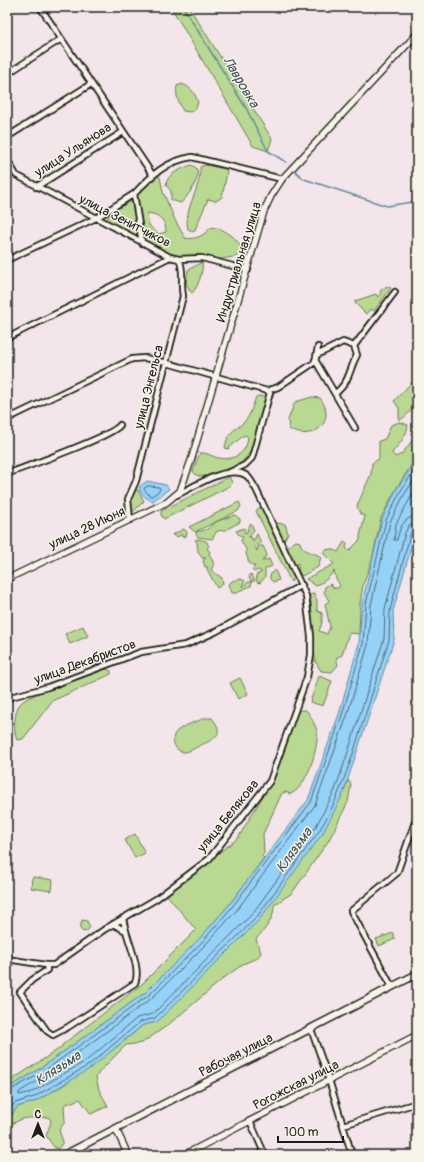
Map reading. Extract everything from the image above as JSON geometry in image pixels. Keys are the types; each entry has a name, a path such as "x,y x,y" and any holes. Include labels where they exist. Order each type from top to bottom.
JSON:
{"main road":[{"name":"Рабочая улица","path":"64,1155 417,974"}],"street":[{"path":"40,7 152,174"},
{"name":"Индустриальная улица","path":"176,496 180,491 187,474 248,270 264,211 271,196 282,179 417,34"},
{"path":"7,74 61,39"},
{"path":"7,137 91,84"},
{"name":"улица Ульянова","path":"36,187 123,132"},
{"path":"7,260 96,218 134,194 152,174 178,159 192,157 282,179"},
{"name":"улица Зенитчиков","path":"8,163 16,176 170,257 179,259 202,258 248,270"},
{"path":"134,194 142,243"},
{"path":"7,338 170,257"},
{"name":"улица Энгельса","path":"130,520 128,499 136,480 183,296 181,285 183,267 179,259"},
{"path":"354,346 395,292"},
{"path":"7,419 132,359 145,358 167,363 260,390 271,389 287,381 316,358 343,342 354,346"},
{"path":"336,394 345,386 348,380 357,355 354,346"},
{"path":"318,347 316,358 355,428"},
{"path":"176,496 245,465 252,458 271,389"},
{"path":"7,474 102,437 118,428 120,425"},
{"name":"улица Белякова","path":"7,959 54,965 113,924 156,899 209,859 270,781 305,682 310,663 311,636 309,610 302,585 251,481 242,474 226,473"},
{"name":"улица 28 Июня","path":"7,579 130,520 176,496"},
{"name":"улица Декабристов","path":"7,698 48,687 146,651 179,646 193,641 215,632 302,585"},
{"path":"392,987 351,911 397,873 417,816"},
{"path":"46,965 47,970 32,980 20,992 47,1031 53,1034 68,1027 135,983 137,973 124,930 123,918"},
{"path":"113,924 124,930"},
{"path":"311,1029 330,1080 352,1155"},
{"name":"Рогожская улица","path":"184,1155 417,1035"},
{"path":"343,1125 417,1103"},
{"path":"250,1121 265,1155"},
{"path":"116,1129 128,1155"}],"green space":[{"path":"171,7 189,7 272,139 268,151 253,146"},
{"path":"182,84 193,91 198,103 195,110 190,112 183,111 178,99 177,86"},
{"path":"191,165 196,168 198,172 192,189 181,203 171,200 171,191 166,185 169,177"},
{"path":"205,165 226,169 227,173 222,197 216,201 208,199 194,232 188,229 188,213 198,183 200,167"},
{"path":"157,175 160,177 163,192 175,220 185,238 199,237 210,228 219,229 233,237 240,245 241,249 238,256 222,259 199,255 176,256 143,240 137,195","holes":["148,213 159,217 163,221 166,232 159,234 153,230 148,222"]},
{"path":"131,201 134,203 138,239 107,220 109,213"},
{"path":"202,262 200,278 192,293 186,283 188,270"},
{"path":"387,286 391,288 374,311 370,309 366,314 355,303 355,301 376,294 378,297 381,293 380,291"},
{"path":"417,377 417,391 413,407 410,412 399,421 399,408 394,401"},
{"path":"256,397 264,397 266,401 256,439 245,459 234,466 204,476 195,474 193,471 200,453 225,459 239,455 247,443 248,437 245,435 243,436 228,449 225,448 226,442 230,434 247,419"},
{"path":"312,397 320,398 325,407 326,415 320,428 314,432 306,433 298,433 289,429 288,420 295,402"},
{"path":"400,422 408,425 406,433 392,453 395,457 402,454 417,434 417,456 396,489 381,518 372,560 363,585 360,603 359,634 349,633 342,655 336,658 338,665 332,672 321,671 315,661 311,602 309,596 314,593 317,601 317,611 322,613 322,623 319,631 327,634 330,627 325,604 329,601 324,592 325,587 330,584 334,588 338,588 340,585 336,579 334,571 327,579 316,586 306,579 334,564 323,553 325,550 332,549 338,552 344,542 347,544 346,548 349,551 360,540 365,516 360,514 357,506 371,474 372,463 379,459 379,441 385,439 391,425"},
{"path":"229,477 232,482 230,486 164,519 161,515 161,511"},
{"path":"135,490 138,490 144,501 133,512 131,510 130,501"},
{"path":"239,502 241,506 238,511 195,532 189,527"},
{"path":"261,507 263,508 296,575 291,582 256,511"},
{"path":"235,515 240,519 240,522 225,530 217,531 212,539 198,537 196,534 197,531 205,530 216,522"},
{"path":"251,523 254,530 249,537 252,538 253,542 257,534 261,543 254,546 257,551 258,546 263,546 267,555 262,561 269,559 272,566 265,569 265,577 260,583 257,582 256,575 262,572 258,570 254,572 252,570 255,566 249,563 246,549 241,541 243,536 240,536 236,531 244,528 245,533 248,531 247,529"},
{"path":"276,523 285,524 288,533 283,542"},
{"path":"184,529 187,532 186,536 182,537 181,534 178,537 172,535"},
{"path":"198,539 206,541 209,546 207,548 210,552 209,554 214,564 211,570 222,578 223,584 217,588 207,569 208,567 205,567 203,560 206,558 202,558 198,551 197,542 195,540"},
{"path":"296,541 300,542 301,546 305,550 321,557 318,567 302,576 299,572 298,563 294,565 292,560 293,556 287,550 288,546"},
{"path":"275,570 279,580 273,582 270,579 270,575"},
{"path":"251,574 255,581 252,581 251,586 239,591 238,593 232,593 229,584 232,581 241,579 245,581 242,586 244,586 248,582 251,582 249,577"},
{"path":"83,626 88,636 70,644 65,634"},
{"path":"106,669 111,671 111,674 52,701 23,739 17,740 15,732 15,716 18,707 23,701 34,695"},
{"path":"319,676 332,681 323,706 310,702"},
{"path":"240,678 248,694 238,699 230,683"},
{"path":"301,710 306,710 317,730 314,757 306,777 296,791 290,794 286,792 282,793 263,834 264,853 262,856 264,858 229,905 200,938 146,992 41,1068 7,1089 7,1083 62,1047 62,1045 142,984 196,930 166,894 238,838 276,774 296,713"},
{"path":"205,718 212,718 216,724 218,732 216,736 190,751 184,752 178,750 173,741 173,737 177,731 187,725"},
{"path":"348,780 351,784 348,802 329,840 292,893 274,905 271,920 256,939 261,953 257,958 243,964 224,978 168,1025 142,1043 126,1045 96,1077 99,1090 108,1106 91,1114 80,1099 64,1105 65,1122 59,1130 63,1142 58,1149 54,1147 46,1136 51,1122 50,1118 23,1119 7,1127 7,1118 11,1116 17,1107 36,1101 67,1083 122,1043 143,1025 157,1022 343,794"},
{"path":"135,834 145,853 135,858 125,840"},
{"path":"32,878 53,880 52,891 31,888"},
{"path":"82,920 87,921 90,927 87,931 83,932 80,929"},
{"path":"393,933 395,939 379,946 376,939"}],"water":[{"name":"Клязьма","path":"417,459 417,527 393,611 394,640 343,794 323,833 259,920 157,1022 143,1025 91,1068 36,1101 17,1107 11,1116 7,1118 7,1089 41,1068 146,992 200,938 229,905 308,800 339,714 359,643 362,603 382,519 396,490"},
{"path":"147,481 166,485 169,489 153,501 150,500 142,494 139,487"}],"waterway":[{"name":"Лавровка","path":"183,7 246,108 268,151 286,162"},
{"name":"Лавровка","path":"295,171 304,179 387,206 412,202 417,207"}]}
